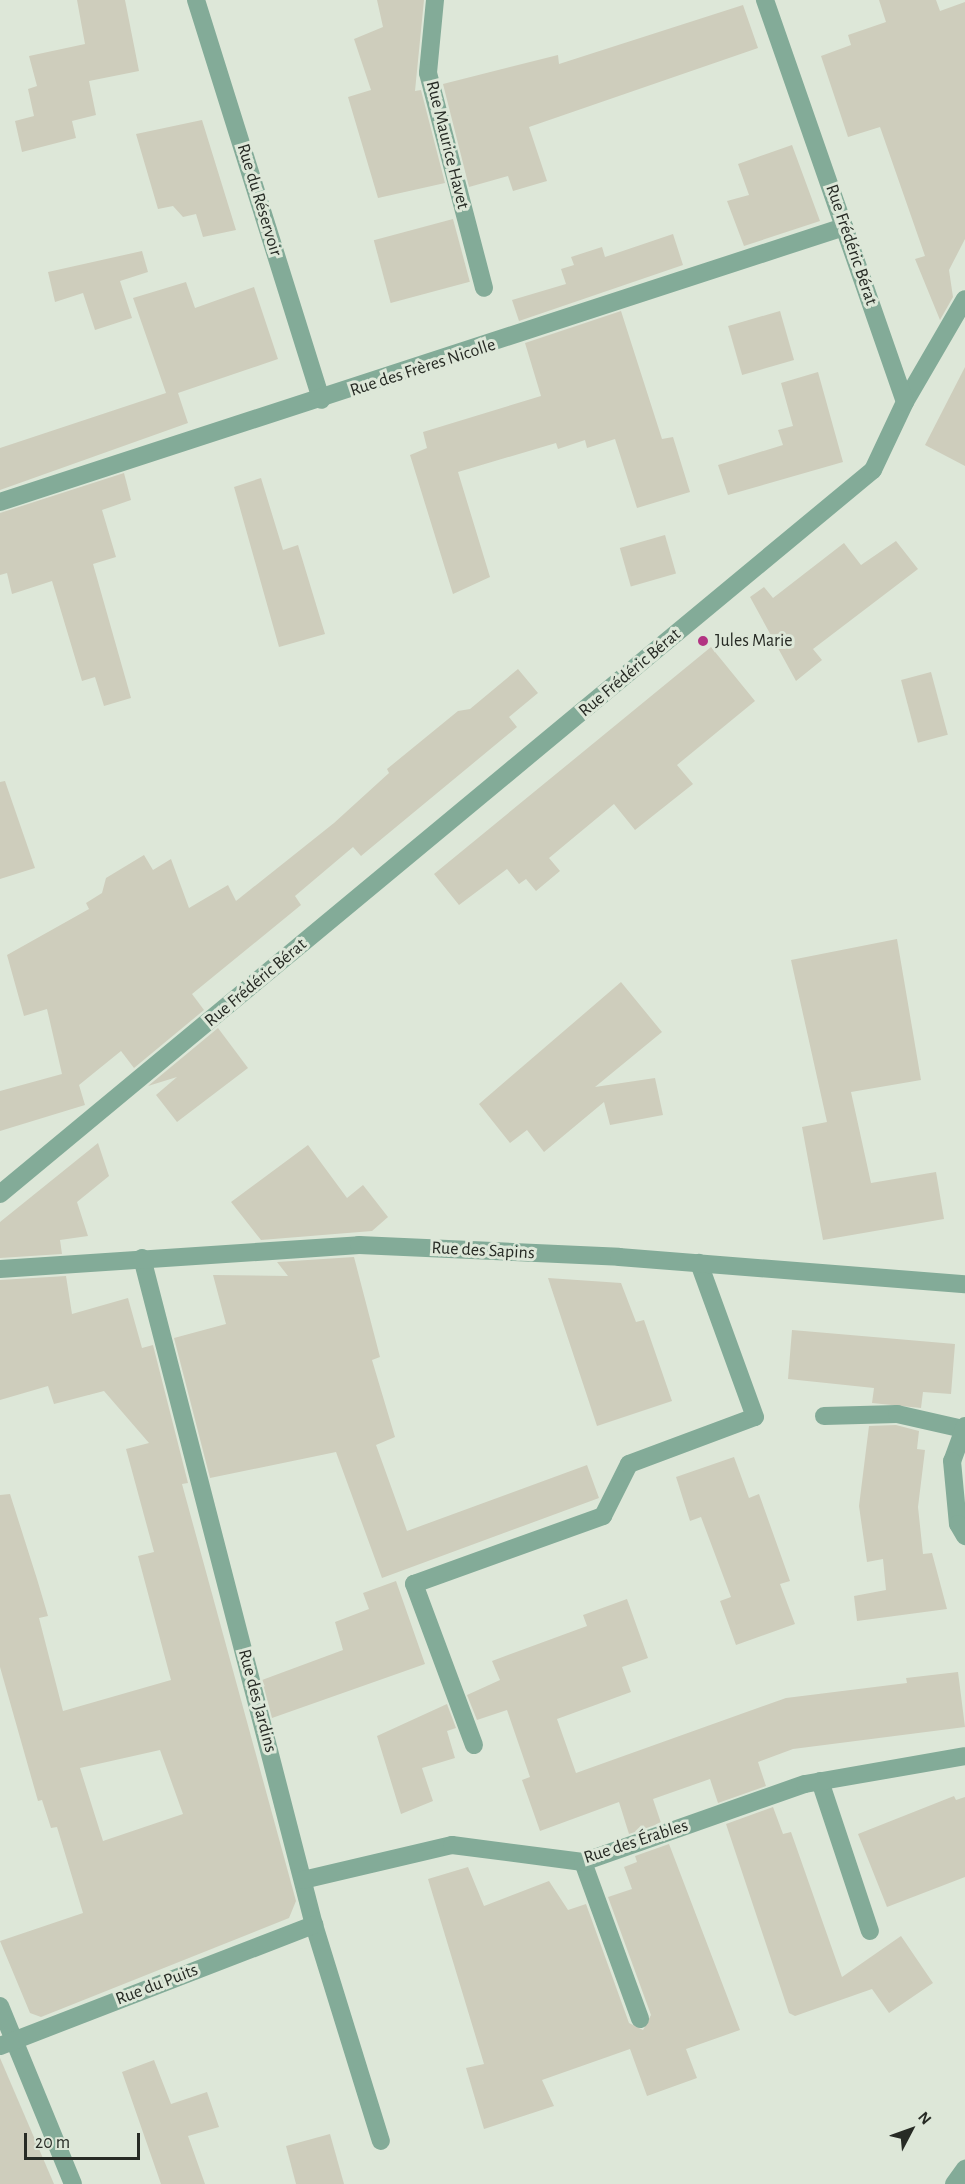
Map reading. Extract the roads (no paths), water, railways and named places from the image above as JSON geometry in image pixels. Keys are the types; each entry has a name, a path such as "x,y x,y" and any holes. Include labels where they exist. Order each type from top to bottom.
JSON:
{"street":[{"name":"Rue du Réservoir","path":"196,0 321,400"},
{"name":"Rue Maurice Havet","path":"435,0 428,73 484,288"},
{"name":"Rue Frédéric Bérat","path":"0,1194 873,470 905,402 765,0"},
{"name":"Rue des Frères Nicolle","path":"0,502 321,400 844,227"},
{"path":"905,402 965,299"},
{"name":"Rue des Sapins","path":"0,1269 359,1245 699,1263 965,1284"},
{"name":"Rue des Jardins","path":"142,1258 314,1925 381,2141"},
{"path":"474,1745 414,1584 603,1516 630,1464 755,1417 699,1263"},
{"path":"824,1416 897,1414 964,1428 952,1461 958,1524 965,1536"},
{"name":"Rue des Érables","path":"303,1880 452,1845 583,1862 820,1781 965,1756"},
{"path":"820,1781 870,1931"},
{"path":"583,1862 640,2019"},
{"name":"Rue du Puits","path":"7,2042 314,1925"},
{"path":"0,2006 7,2042 73,2184"},
{"path":"954,2184 965,2169"}],"place":[{"name":"Jules Marie","path":"703,641"}]}
